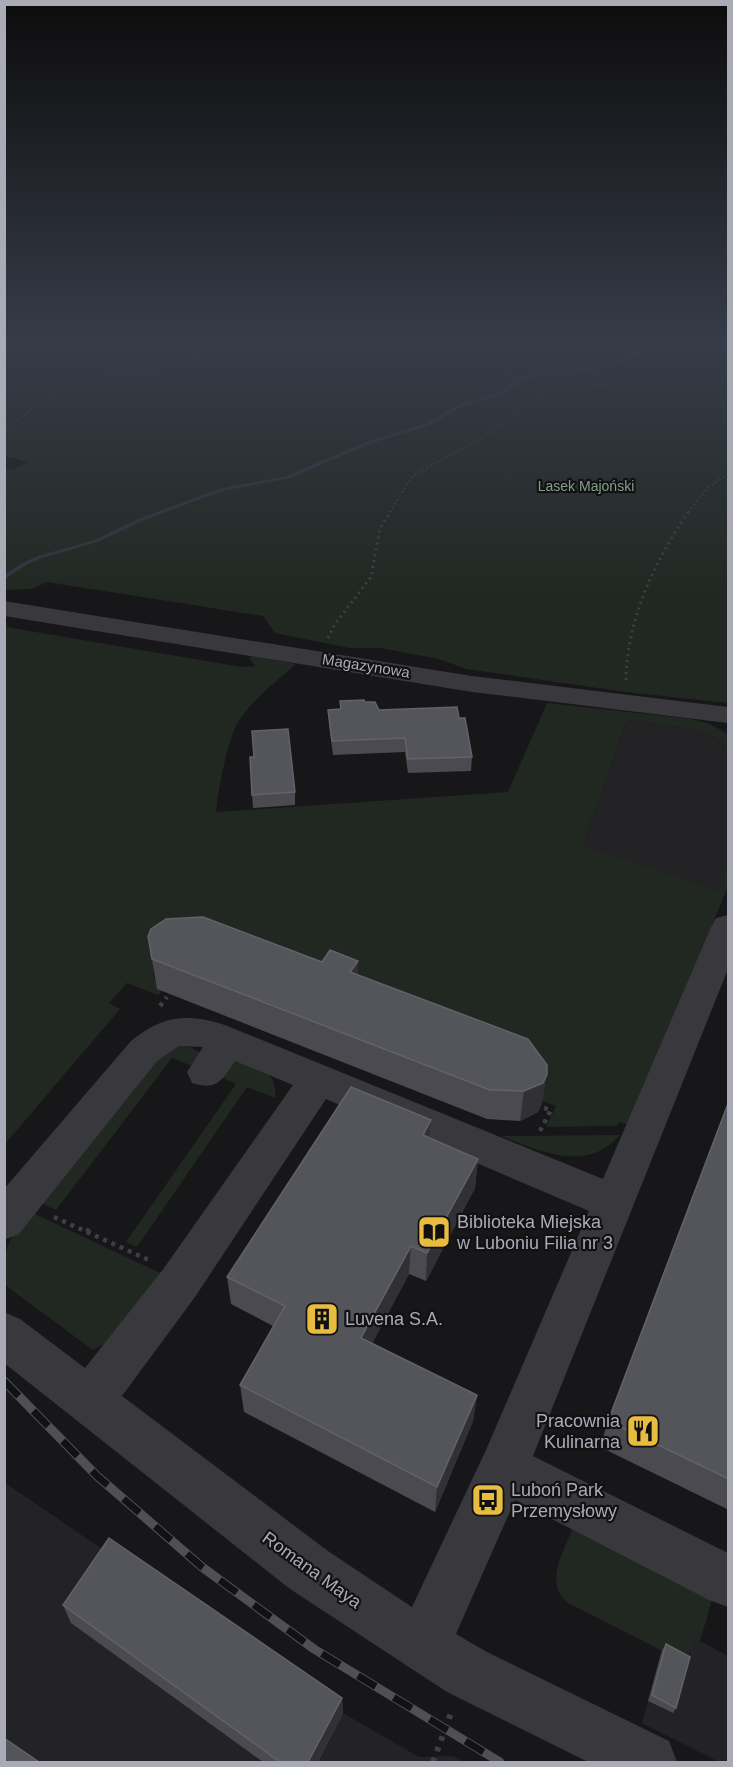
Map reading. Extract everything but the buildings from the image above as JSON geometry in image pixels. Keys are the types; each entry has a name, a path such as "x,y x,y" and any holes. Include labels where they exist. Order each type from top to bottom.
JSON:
{"street":[{"name":"Magazynowa","path":"4,608 502,688 729,715"},
{"path":"422,1645 504,1468 613,1202 727,937"},
{"path":"13,1211 144,1051 156,1040 169,1033 191,1030 198,1031 217,1057 318,1079 613,1202"},
{"path":"90,1399 124,1359 184,1276 318,1079"},
{"name":"Romana Maya","path":"4,1334 309,1570 467,1672 638,1758"},
{"path":"504,1468 729,1581"}],"path":[{"path":"317,658 335,624 371,577 380,528 412,476 483,438 497,427"},
{"path":"629,704 624,666 630,636 655,565 687,512 714,481 729,474"},
{"path":"540,1131 550,1110 541,1107"},
{"path":"13,1211 87,1232 154,1262"},
{"path":"87,1232 91,1226"},
{"path":"433,1762 453,1709"}],"shaded area":[{"path":"627,720 697,730 708,733 728,747 728,866 718,890 583,847"},
{"path":"4,1482 343,1713 419,1757 453,1756 464,1762 5,1762"},
{"path":"694,1638 728,1656 728,1762 719,1762 642,1723 648,1701 673,1713"}],"green space":[{"name":"Lasek Majoński","path":"5,427 728,427 728,703 625,692 466,669 439,659 380,648 349,648 275,633 263,616 47,582 31,589 5,590 5,468 11,470 28,462 5,456"},
{"path":"5,623 8,624 6,627 242,667 255,666 249,658 252,656 296,664 266,690 240,719 231,738 224,764 216,812 508,792 547,703 692,719 710,724 728,734 728,747 708,733 697,730 627,720 583,846 718,890 728,866 728,887 627,1124 619,1122 617,1126 546,1127 556,1106 156,958 153,965 154,978 166,987 158,995 127,983 109,1003 120,1009 5,1144"},
{"path":"180,1046 190,1047 201,1053 200,1069 172,1058 56,1210 41,1203 157,1056"},
{"path":"237,1060 266,1071 273,1081 276,1098 247,1087 137,1247 126,1242 236,1084 214,1074 224,1065"},
{"path":"620,1135 607,1147 593,1154 578,1156 547,1153 501,1136"},
{"path":"33,1213 160,1273 113,1339 93,1350 5,1285 8,1245"},
{"path":"573,1527 714,1594 700,1641 694,1639 686,1663 568,1603 561,1595 556,1576 561,1556"}],"waterway":[{"path":"4,578 24,564 40,557 96,541 140,520 221,490 288,477 370,442 419,427"}],"railway":[{"path":"4,1381 97,1476 202,1567 314,1649 500,1762"}],"place":[{"name":"Biblioteka Miejska w Luboniu Filia nr 3","path":"434,1232"},
{"name":"Luvena S.A.","path":"322,1319"},
{"name":"Pracownia Kulinarna","path":"643,1431"},
{"name":"Luboń Park Przemysłowy","path":"488,1500"}]}
